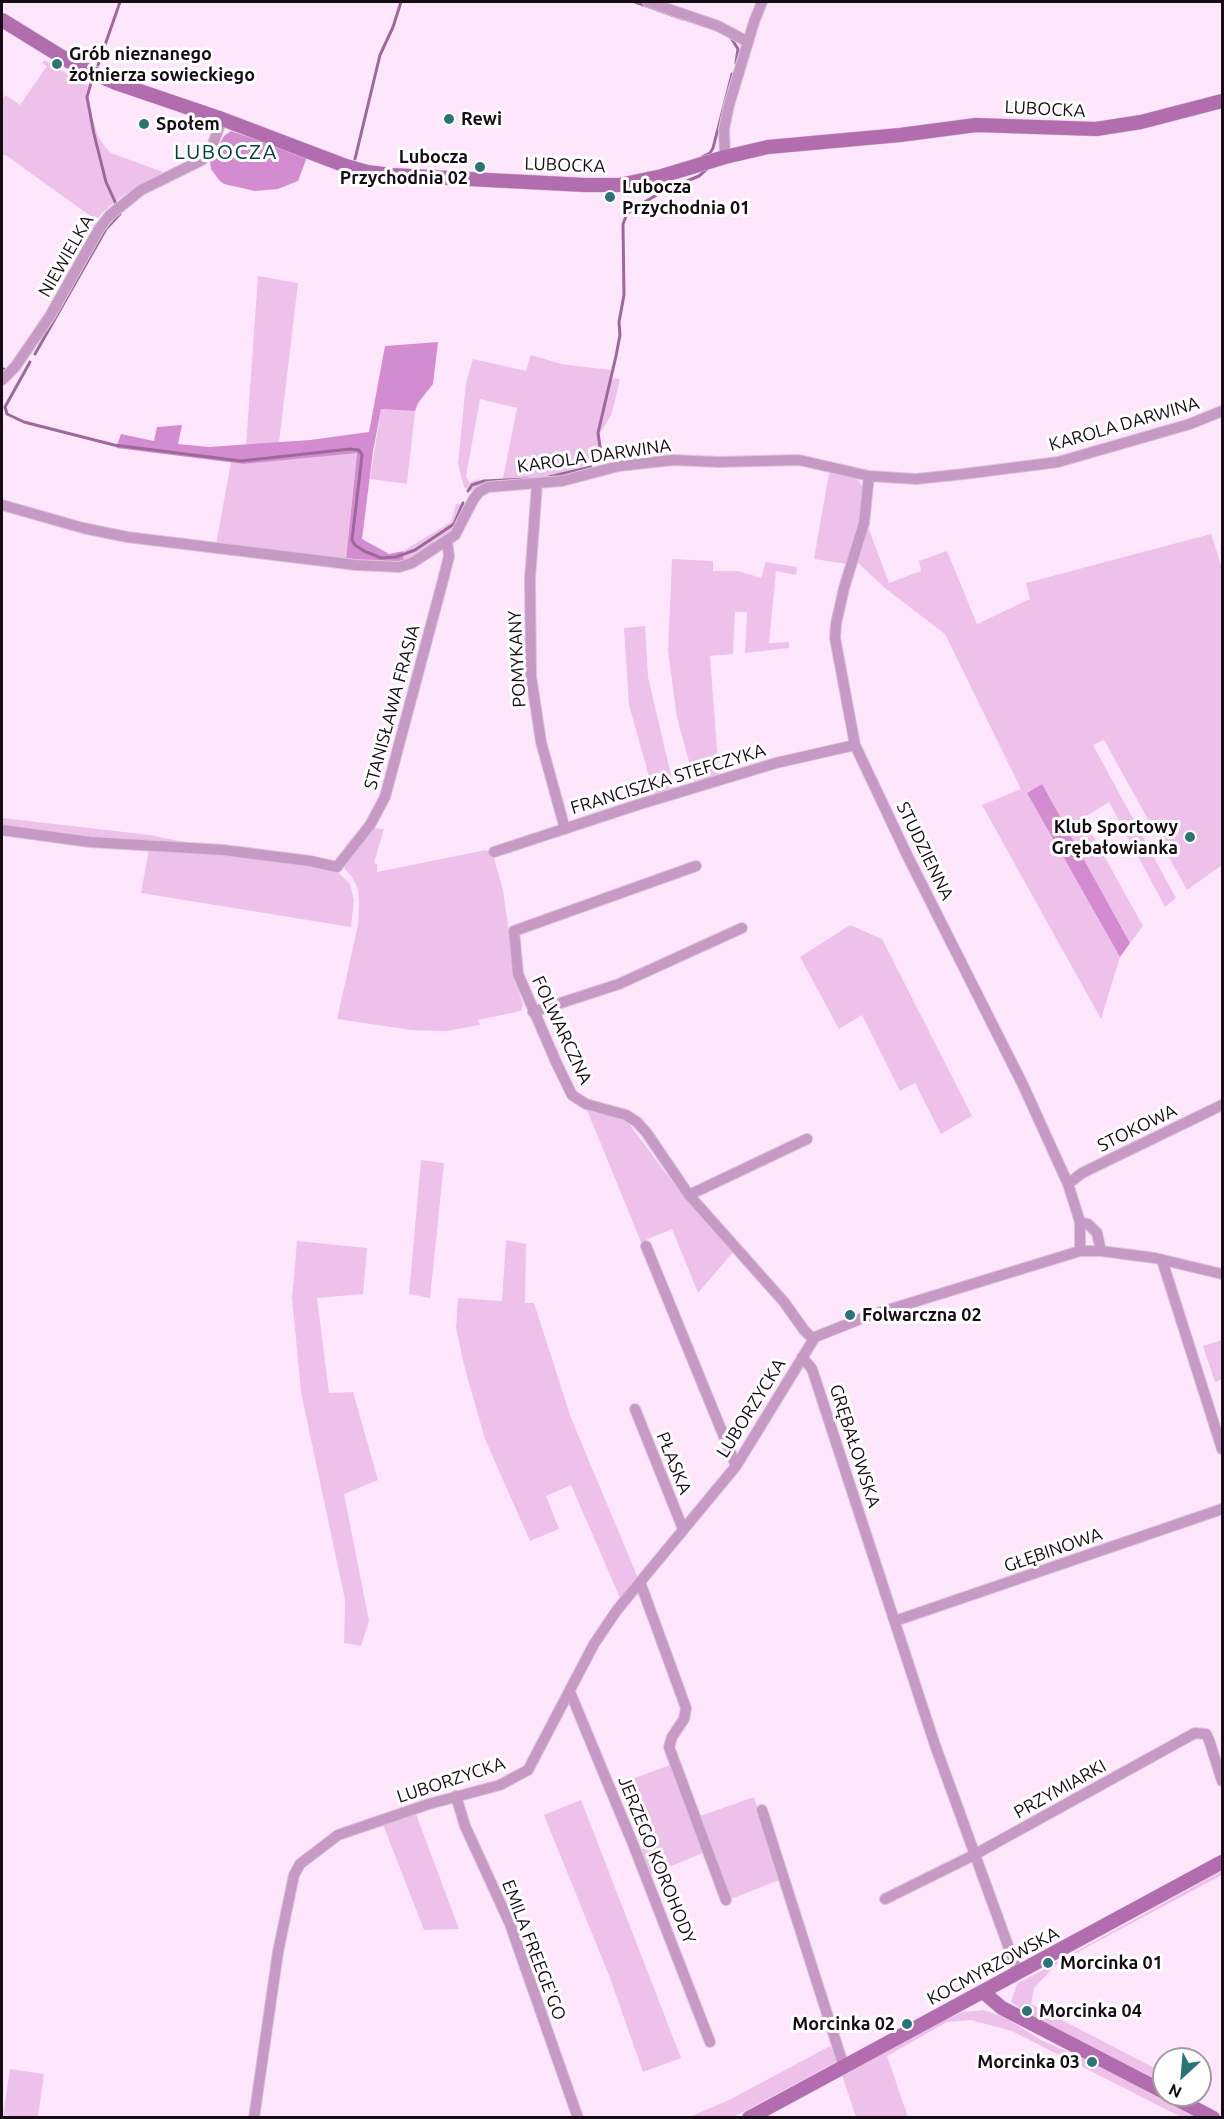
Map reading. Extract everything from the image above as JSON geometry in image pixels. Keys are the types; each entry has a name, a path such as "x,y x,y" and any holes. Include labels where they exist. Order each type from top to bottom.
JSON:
{"street":[{"path":"648,2 718,26 748,42"},
{"path":"725,157 726,121 748,42 762,2"},
{"name":"LUBOCKA","path":"2,20 64,59 98,76 222,119 346,166 391,175 585,185 619,184 662,176 768,147 900,135 976,125 1096,129 1141,122 1222,101"},
{"name":"NIEWIELKA","path":"2,380 15,367 50,316 99,229 113,212 141,190 202,160 210,152 222,119"},
{"name":"KAROLA DARWINA","path":"2,505 83,528 127,537 356,565 399,567 412,564 455,535 479,492 488,487 562,481 619,466 673,460 725,462 800,460 869,476 916,479 1059,462 1190,424 1222,411"},
{"name":"STUDZIENNA","path":"869,476 864,523 844,588 835,638 855,745 907,855 1023,1085 1068,1184 1080,1222 1080,1251"},
{"name":"POMYKANY","path":"537,484 531,569 531,676 541,742 565,828"},
{"name":"STANISŁAWA FRASIA","path":"2,830 90,842 223,850 310,861 337,867 370,825 385,797 443,580 448,556 447,542"},
{"name":"FRANCISZKA STEFCZYKA","path":"494,852 776,763 855,745"},
{"name":"FOLWARCZNA","path":"696,866 514,931 518,974 572,1095 586,1104 626,1115 637,1122 689,1194 784,1302 813,1339"},
{"path":"533,1012 619,984 742,928"},
{"name":"STOKOWA","path":"1068,1184 1082,1173 1222,1106"},
{"path":"689,1194 807,1139"},
{"name":"STUDZIENNA","path":"1080,1222 1088,1224 1096,1233 1101,1251"},
{"path":"646,1246 736,1466"},
{"path":"802,1357 813,1339 821,1333 868,1316 1080,1251 1101,1251 1162,1260 1222,1274"},
{"path":"1162,1260 1222,1449"},
{"name":"LUBORZYCKA","path":"254,2118 278,1952 294,1875 300,1864 338,1835 500,1785 528,1770 594,1644 617,1610 736,1466 802,1357"},
{"name":"GRĘBAŁOWSKA","path":"802,1357 812,1369 974,1854 1018,1973"},
{"name":"PŁASKA","path":"635,1409 683,1529"},
{"name":"GŁĘBINOWA","path":"895,1621 1222,1509"},
{"path":"640,1582 686,1708 684,1719 672,1737 669,1747 726,1900"},
{"name":"JERZEGO KOROHODY","path":"570,1692 633,1844 710,2042"},
{"name":"PRZYMIARKI","path":"885,1899 974,1854 1195,1733 1206,1734 1222,1781"},
{"name":"EMILA FREEGE'GO","path":"456,1797 465,1826 510,1924 578,2118"},
{"path":"762,1810 844,2067"},
{"name":"KOCMYRZOWSKA","path":"749,2118 1222,1862"},
{"path":"983,1992 1002,2008 1152,2086"},
{"path":"1191,2107 1212,2118"}],"shaded area":[{"path":"44,60 88,86 86,93 89,109 98,136 111,153 163,172 124,195 96,220 2,154 2,100 5,95 20,105 47,66 42,63"},
{"path":"231,131 307,157 298,181 278,189 255,191 224,184 211,169 210,161 224,136"},
{"path":"258,276 298,283 279,443 246,446"},
{"path":"438,342 433,384 418,403 415,411 381,409 373,451 362,539 389,554 403,551 404,562 346,559 357,453 244,464 116,448 121,434 154,441 157,427 182,425 178,444 209,447 310,440 369,432 385,346"},
{"path":"531,355 561,364 611,370 610,378 620,379 612,413 599,436 604,460 537,481 502,483 517,408 480,399 466,477 470,483 478,479 481,485 471,491 464,487 458,464 466,383 473,359 526,371"},
{"path":"381,409 415,411 407,484 370,479"},
{"path":"357,452 346,559 216,545 231,462 244,464"},
{"path":"829,473 857,478 864,489 864,510 847,564 814,559"},
{"path":"456,504 466,505 447,540 435,540 432,553 404,562 403,551 451,522"},
{"path":"868,527 889,583 921,571 919,561 947,551 977,624 1030,599 1026,583 1211,534 1222,568 1222,865 1187,890 1104,740 1093,745 1176,898 1165,907 1109,802 1083,818 1143,926 1130,943 1042,785 1027,793 1120,957 1101,1019 982,805 1021,789 945,634 886,589 857,562"},
{"path":"672,559 713,561 713,571 738,571 761,578 766,562 797,567 796,575 776,571 769,643 789,642 789,648 745,653 747,612 735,612 733,654 710,656 719,776 695,783 677,718 668,651"},
{"path":"645,626 648,677 674,788 654,794 629,705 624,628"},
{"path":"1042,784 1130,943 1120,957 1027,793"},
{"path":"2,818 150,835 208,847 122,843 2,826"},
{"path":"375,828 384,829 374,863 377,864 377,872 486,850 493,855 503,890 516,983 523,1004 521,1011 478,1020 480,1025 446,1031 411,1030 337,1019 358,925 359,904 358,889 344,868 370,831"},
{"path":"149,849 237,854 327,869 340,874 350,884 354,900 351,927 141,893"},
{"path":"850,925 882,939 972,1116 941,1134 915,1083 900,1091 862,1015 839,1029 800,957"},
{"path":"587,1110 627,1121 686,1200 734,1251 698,1293 672,1229 641,1242"},
{"path":"421,1160 444,1163 430,1298 409,1294"},
{"path":"506,1240 526,1244 525,1303 534,1303 571,1418 638,1578 620,1598 571,1485 546,1496 559,1529 530,1541 485,1439 456,1328 458,1298 502,1301"},
{"path":"297,1241 367,1248 363,1294 317,1298 329,1393 353,1392 378,1480 344,1494 369,1621 361,1646 344,1643 345,1600 301,1392 292,1298"},
{"path":"1222,1340 1222,1379 1215,1382 1203,1346"},
{"path":"670,1765 705,1852 650,1875 640,1850 657,1842 632,1779"},
{"path":"754,1797 779,1880 731,1899 700,1816"},
{"path":"581,1800 681,2058 643,2072 610,1978 544,1815"},
{"path":"416,1814 459,1929 424,1930 382,1822"},
{"path":"1222,1871 1222,1875 1059,1962 1034,1988 1031,2004 1152,2067 1152,2078 1032,2016 1034,2012 1024,2007 1021,2009 1011,2002 1017,1984"},
{"path":"983,2010 1004,2017 1041,2040 1152,2092 1152,2102 1012,2031 971,2020 947,2022 887,2056 908,2117 856,2117 842,2075 963,2012"},
{"path":"830,2046 838,2061 734,2117 687,2118 729,2100"},
{"path":"10,2069 44,2074 38,2117 3,2117"},
{"path":"1161,2107 1181,2107 1200,2117 1181,2117"}],"waterway":[{"path":"98,65 120,2"},
{"path":"355,159 380,55 401,2"},
{"path":"635,2 683,19"},
{"path":"731,38 738,49 736,63"},
{"path":"702,157 710,153 713,148 732,74"},
{"path":"91,83 87,97 94,134 106,182 117,206"},
{"path":"670,188 699,176 707,169"},
{"path":"602,460 598,433 620,335 619,322 624,295 623,224 627,214 634,208 662,192"},
{"path":"35,354 106,229 120,212"},
{"path":"30,362 5,407 7,414 24,422 114,445 241,461 350,449 359,450 362,455 352,540 364,551 381,558 396,557 415,550 454,524 463,503"},
{"path":"549,477 591,467"},
{"path":"468,491 472,485 484,481 528,479"}],"place":[{"name":"Grób nieznanego żołnierza sowieckiego","path":"57,64"},
{"name":"Rewi","path":"449,119"},
{"name":"Społem","path":"144,124"},
{"name":"Lubocza Przychodnia 02","path":"480,167"},
{"name":"Lubocza Przychodnia 01","path":"610,197"},
{"name":"Klub Sportowy Grębałowianka","path":"1190,837"},
{"name":"Folwarczna 02","path":"850,1315"},
{"name":"Morcinka 01","path":"1048,1963"},
{"name":"Morcinka 04","path":"1027,2011"},
{"name":"Morcinka 02","path":"907,2024"},
{"name":"Morcinka 03","path":"1092,2062"}],"district":[{"name":"LUBOCZA","path":"226,152"}]}
